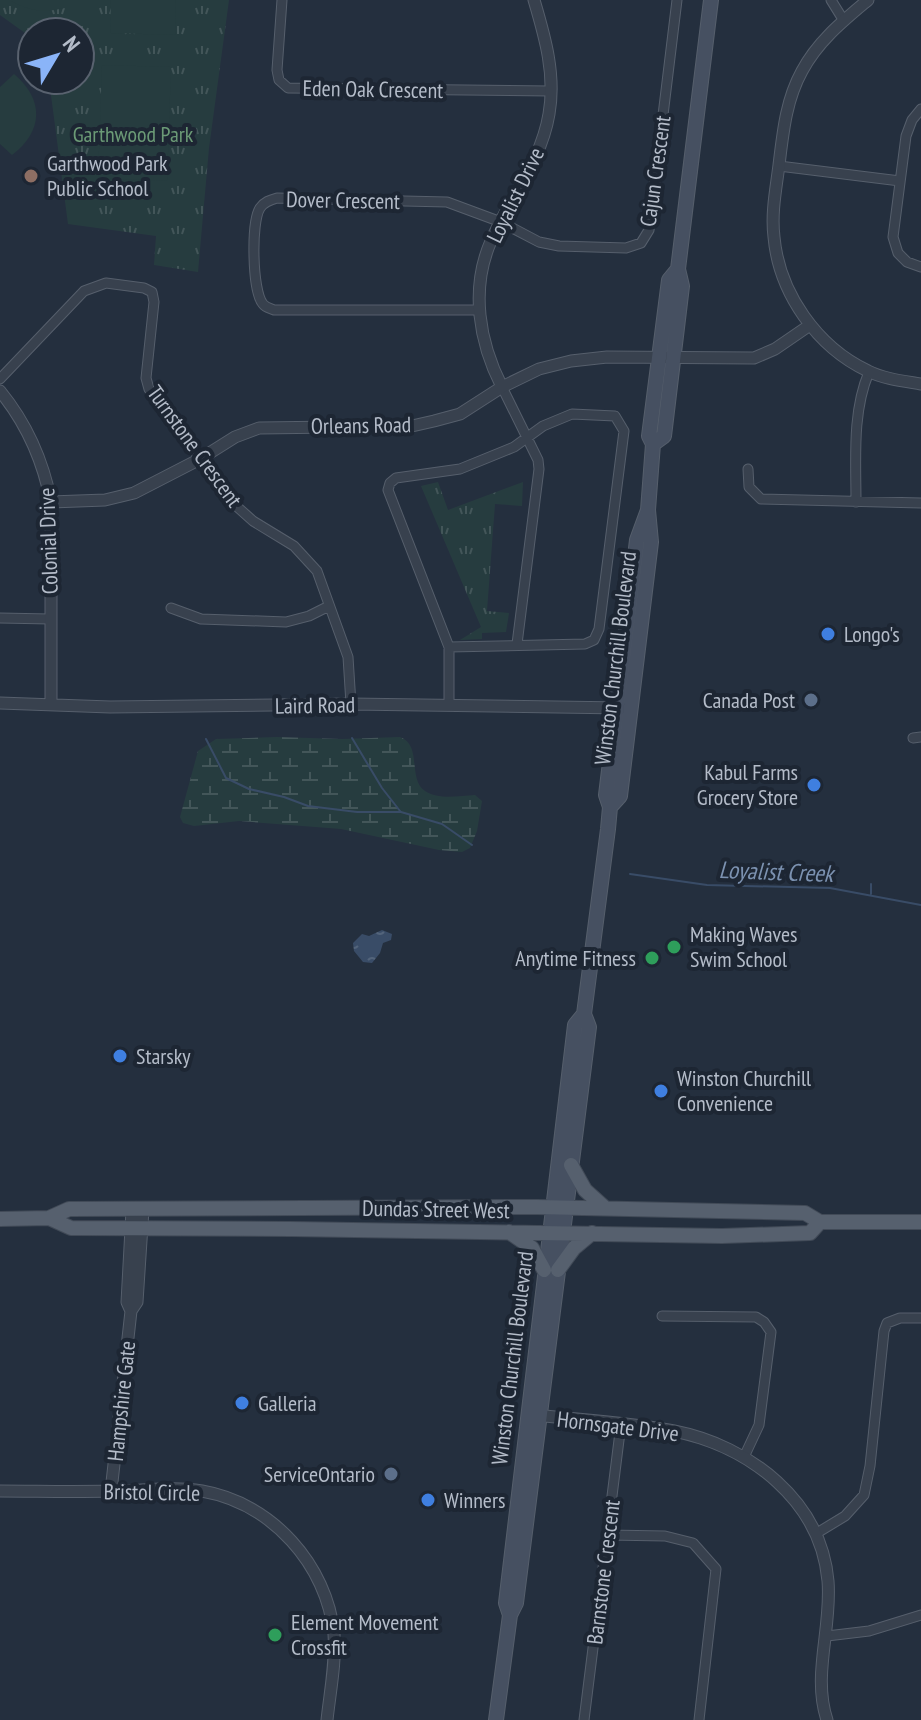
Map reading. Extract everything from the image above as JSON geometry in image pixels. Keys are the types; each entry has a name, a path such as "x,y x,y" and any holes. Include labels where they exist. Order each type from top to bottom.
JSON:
{"main road":[{"name":"Winston Churchill Boulevard","path":"559,1207 571,1165 589,1027 584,1014 610,807 620,796 624,708 651,542 648,510 653,444 649,436 666,358 669,280 678,269 711,0"},
{"name":"Winston Churchill Boulevard","path":"496,1720 510,1615 516,1603 534,1415 559,1207 575,1025 584,1014"},
{"path":"571,1165 585,1190 605,1208"},
{"name":"Dundas Street West","path":"0,1219 49,1218 69,1209 559,1207 805,1213 820,1222 921,1222"},
{"name":"Dundas Street West","path":"49,1218 71,1228 722,1236 810,1233 820,1222"},
{"path":"508,1232 532,1248 551,1270 592,1233"}],"street":[{"name":"Eden Oak Crescent","path":"282,0 277,70 279,80 288,88 550,91"},
{"name":"Loyalist Drive","path":"502,387 493,369 477,310 484,261 501,222 535,161 549,113 548,52 534,0"},
{"name":"Cajun Crescent","path":"501,222 539,242 559,246 626,248 641,243 649,230 677,0"},
{"path":"831,0 844,21"},
{"path":"868,0 814,52 796,83 785,118 779,166 773,222 776,254 786,284 810,325 837,351 869,372 921,384"},
{"path":"921,109 912,120 906,136 893,237 898,253 907,262 921,267"},
{"path":"779,166 900,181"},
{"name":"Dover Crescent","path":"477,310 267,308 261,303 255,282 258,214 268,200 277,198 447,202 501,222"},
{"name":"Turnstone Crescent","path":"0,379 84,291 106,283 149,289 154,302 147,385 234,504 253,521 282,537 317,571 348,657 351,704"},
{"name":"Orleans Road","path":"51,502 105,500 134,493 235,437 259,428 412,426 460,414 502,387 539,369 607,357 754,358 775,349 810,325"},
{"path":"856,502 856,439 863,387 869,372"},
{"path":"502,387 538,460 539,469 517,644"},
{"name":"Colonial Drive","path":"0,391 30,434 51,502 51,704"},
{"path":"449,647 585,644 594,640 599,629 624,431 615,416 572,414 543,426 514,447 460,469 396,478 388,486 397,517 449,647 449,705"},
{"path":"748,469 749,487 761,499 921,503"},
{"path":"171,608 201,619 286,622 329,606"},
{"path":"0,618 50,619"},
{"name":"Laird Road","path":"0,703 110,707 351,704 624,708"},
{"name":"Hampshire Gate","path":"111,1491 131,1311 127,1302 137,1210"},
{"path":"662,1316 756,1317 769,1328 759,1425 744,1457"},
{"path":"817,1533 845,1516 864,1495 887,1323 900,1318 921,1318"},
{"name":"Hornsgate Drive","path":"534,1415 675,1431 702,1438 744,1457 766,1472 799,1503 817,1533 828,1580 827,1636 820,1676 827,1720"},
{"name":"Barnstone Crescent","path":"584,1720 621,1424"},
{"name":"Bristol Circle","path":"0,1491 192,1490 232,1499 272,1522 296,1546 317,1576 331,1616 334,1662 327,1720"},
{"path":"608,1535 665,1536 693,1543 716,1569 699,1720"},
{"path":"827,1636 869,1631 921,1615"}],"green space":[{"name":"Garthwood Park","path":"0,0 229,0 209,148 198,272 154,265 156,236 68,224 51,96 96,96 96,16 16,16 16,26 0,15"},
{"path":"9,0 65,0 65,8 36,10"},
{"path":"111,0 176,0 175,35 110,33"},
{"path":"102,65 171,67 167,181 98,178"},
{"path":"14,74 16,96 32,96 35,104 35,125 23,146 12,155 0,144 0,87"},
{"path":"438,482 448,510 523,482 522,506 495,504 487,611 509,613 506,632 482,633 482,639 460,640 481,627 421,486"},
{"path":"400,737 407,741 417,779 425,791 442,796 475,795 482,801 477,831 470,848 462,852 439,850 341,829 239,821 194,826 183,823 180,817 198,751 216,739"}],"water":[{"path":"382,930 392,934 391,940 383,943 372,963 363,962 354,951 353,943 362,934 369,936"}],"waterway":[{"path":"352,738 382,788 400,811"},
{"path":"206,739 226,778 249,789 308,806 357,812 401,812 442,824 472,845"},
{"name":"Loyalist Creek","path":"630,874 707,885 830,888 921,905"},
{"path":"871,884 871,894"}],"place":[{"name":"Garthwood Park Public School","path":"31,176"},
{"name":"Longo's","path":"828,634"},
{"name":"Canada Post","path":"811,700"},
{"name":"Kabul Farms Grocery Store","path":"814,785"},
{"name":"Making Waves Swim School","path":"674,947"},
{"name":"Anytime Fitness","path":"652,958"},
{"name":"Starsky","path":"120,1056"},
{"name":"Winston Churchill Convenience","path":"661,1091"},
{"name":"Galleria","path":"242,1403"},
{"name":"ServiceOntario","path":"391,1474"},
{"name":"Winners","path":"428,1500"},
{"name":"Element Movement Crossfit","path":"275,1635"}]}
